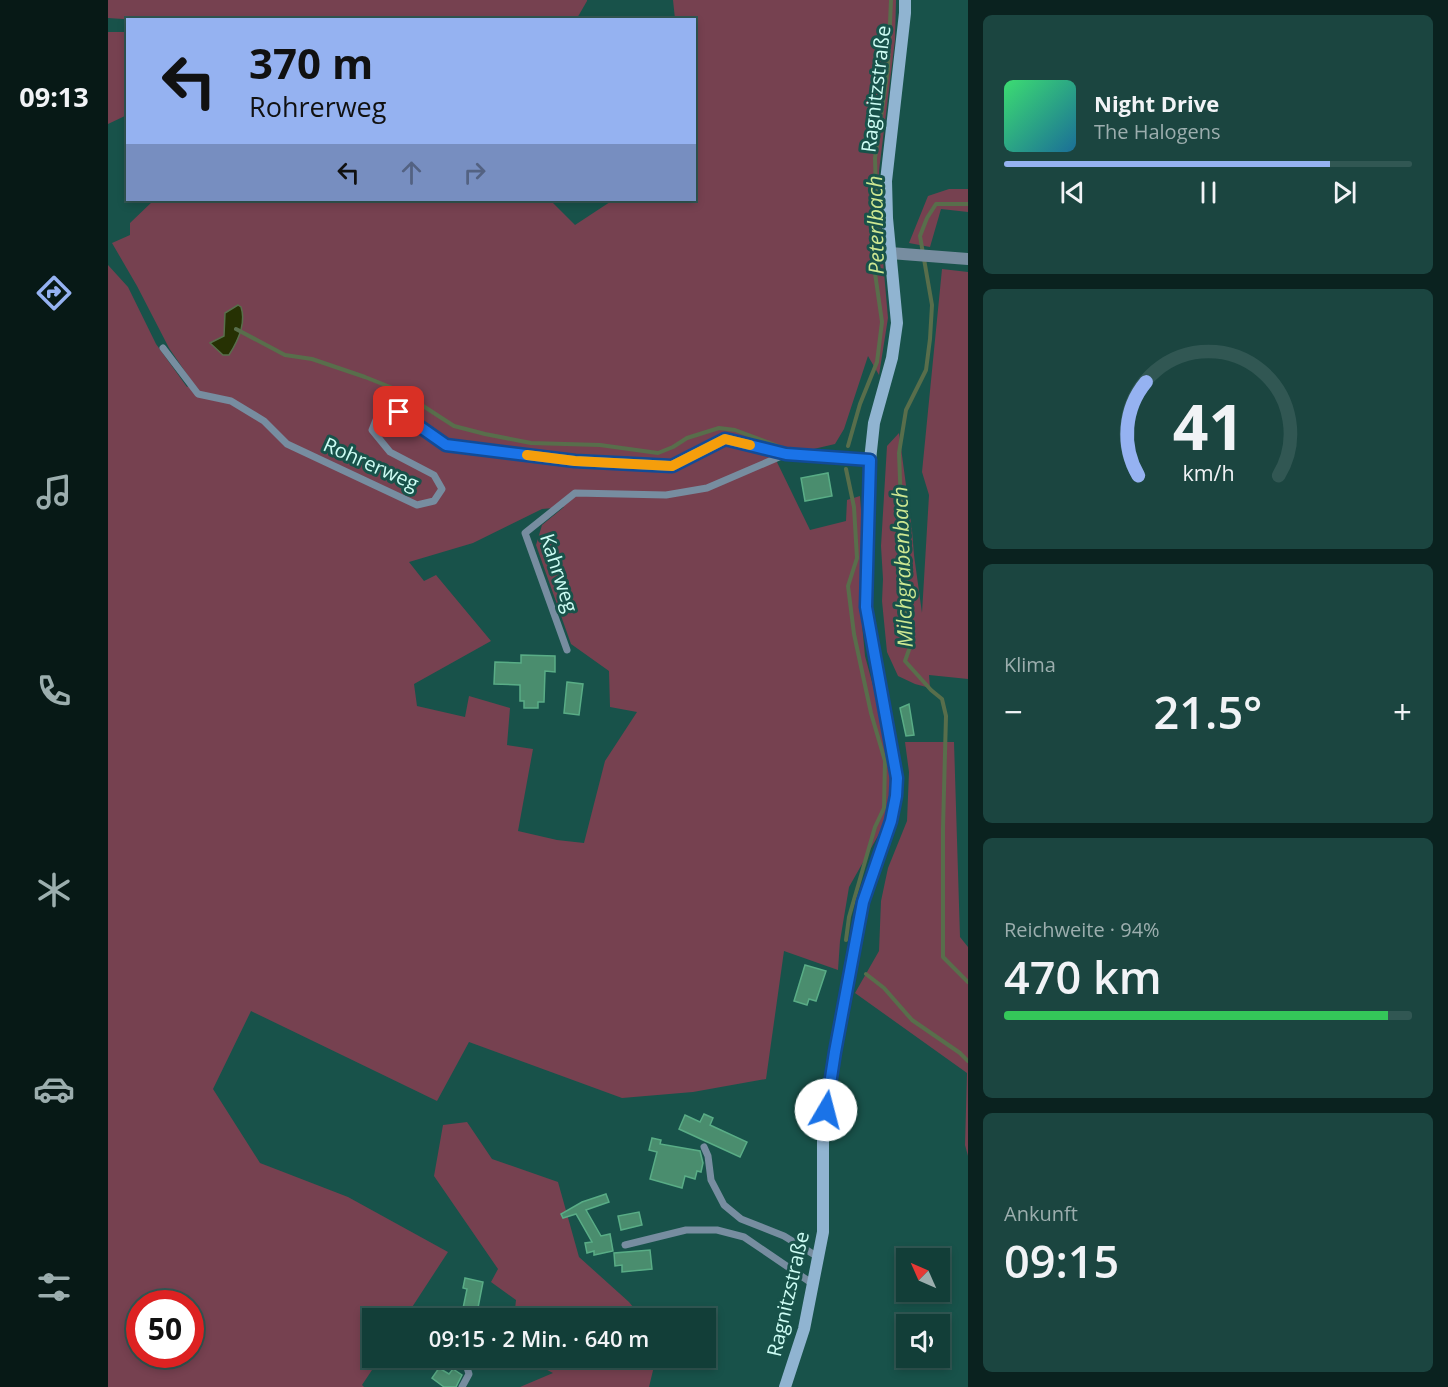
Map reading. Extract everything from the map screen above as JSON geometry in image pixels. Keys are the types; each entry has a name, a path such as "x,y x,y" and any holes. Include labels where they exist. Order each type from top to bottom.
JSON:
{"main road":[{"name":"Ragnitzstraße","path":"785,1387 804,1329 823,1232 823,1133 835,1052 863,902 891,821 896,796 897,778 866,607 870,460 874,423 892,358 897,323 886,181 905,0"}],"street":[{"path":"890,253 968,259"}],"lane":[{"name":"Rohrerweg","path":"163,348 198,394 231,401 264,421 287,444 417,505 434,501 442,489 434,475 390,452 372,430 380,410 399,412 446,445 575,461 672,466 725,439 786,454 870,460"},
{"name":"Kahrweg","path":"567,650 525,533 575,493 666,495 707,488 786,454"},
{"path":"704,1147 708,1156 711,1180 724,1205 741,1219 784,1236 818,1257"},
{"path":"625,1245 686,1230 717,1230 744,1237 813,1284"},
{"path":"462,1387 469,1374 467,1368"}],"shaded area":[{"path":"108,0 587,0 577,18 108,18"},
{"path":"673,0 896,0 895,40 879,171 881,238 888,318 879,375 868,356 844,429 835,444 775,458 810,530 846,521 847,500 860,496 863,535 861,613 865,656 888,758 891,796 883,827 849,887 840,941 838,970 784,951 766,1079 693,1092 622,1098 469,1042 437,1101 251,1011 213,1089 260,1163 348,1197 448,1252 412,1308 362,1308 362,1368 373,1368 362,1385 364,1387 108,1387 108,265 128,287 156,344 187,387 193,383 169,348 112,243 130,235 130,223 153,201 551,201 575,225 611,201 696,201 696,18 675,18","holes":["225,313 243,315 223,355 211,343 224,336","564,507 542,525 536,545 571,644 609,671 610,707 637,712 605,761 584,843 557,840 518,831 533,749 507,745 510,708 469,696 465,717 417,706 414,684 491,641 436,575 424,581 409,562 473,543 542,509"]},
{"path":"108,32 126,32 126,115 108,124"},
{"path":"949,189 968,189 968,212 941,209 930,247 909,243 928,196"},
{"path":"942,269 968,272 968,679 929,675 930,688 898,676 887,652 882,601 881,546 887,446 899,433 922,613 929,495 922,472"},
{"path":"238,305 242,313 240,331 229,355 223,355 210,343 224,336 225,313"},
{"path":"905,742 954,742 960,937 968,947 968,1156 965,1145 967,1073 855,993 879,951 881,901 888,868 907,821 909,772"},
{"path":"467,1122 492,1159 558,1182 579,1257 634,1308 515,1308 516,1300 491,1282 498,1269 434,1176 443,1125"},
{"path":"543,1368 654,1368 649,1387 520,1387 553,1373"}],"building":[{"path":"828,473 832,496 805,501 801,478"},
{"path":"521,655 555,656 555,672 545,671 544,702 538,702 538,708 524,708 524,701 520,701 520,685 494,684 495,662 521,663"},
{"path":"567,682 583,684 579,715 564,713"},
{"path":"909,704 914,735 906,736 900,708"},
{"path":"805,965 826,971 816,1001 809,999 807,1005 794,1001"},
{"path":"704,1114 713,1118 710,1125 747,1142 740,1157 679,1129 685,1115 700,1122"},
{"path":"652,1138 661,1140 660,1144 700,1151 703,1163 701,1172 697,1171 695,1179 685,1176 682,1188 650,1179 657,1152 649,1150"},
{"path":"606,1194 609,1202 586,1210 601,1236 610,1234 613,1251 594,1255 594,1251 587,1253 585,1243 592,1242 576,1214 563,1218 561,1214 582,1202"},
{"path":"639,1212 642,1225 621,1230 618,1216"},
{"path":"650,1250 652,1269 622,1272 622,1265 615,1266 614,1253"},
{"path":"465,1278 483,1282 478,1308 463,1308 467,1289 463,1288"},
{"path":"439,1368 449,1374 453,1369 462,1375 456,1387 444,1387 432,1378"}],"waterway":[{"name":"Peterlbach","path":"848,446 860,404 877,362 882,322 875,273 877,227 875,158 888,69 891,0"},
{"name":"Milchgrabenbach","path":"968,204 936,204 920,236 932,305 930,339 926,370 906,410 899,453 906,555 906,631 910,647 905,661 942,699 946,716 943,957 968,982"},
{"path":"236,329 285,355 312,359 400,391 454,426 485,434 531,443 600,445 658,453 687,438 719,428 735,430 794,452"},
{"name":"Peterlbach","path":"846,469 854,507 857,558 848,586 854,634 871,713 885,761 884,808 875,827 849,917 846,940"},
{"name":"Peterlbach","path":"866,974 884,988 912,1020 968,1061"}],"slow traffic":[{"path":"527,455 575,461 672,466 725,439 750,445"}],"route":[{"path":"399,412 446,445 575,461 672,466 725,439 786,454 870,460 866,607 897,778 896,796 891,821 863,902 826,1110"}]}
